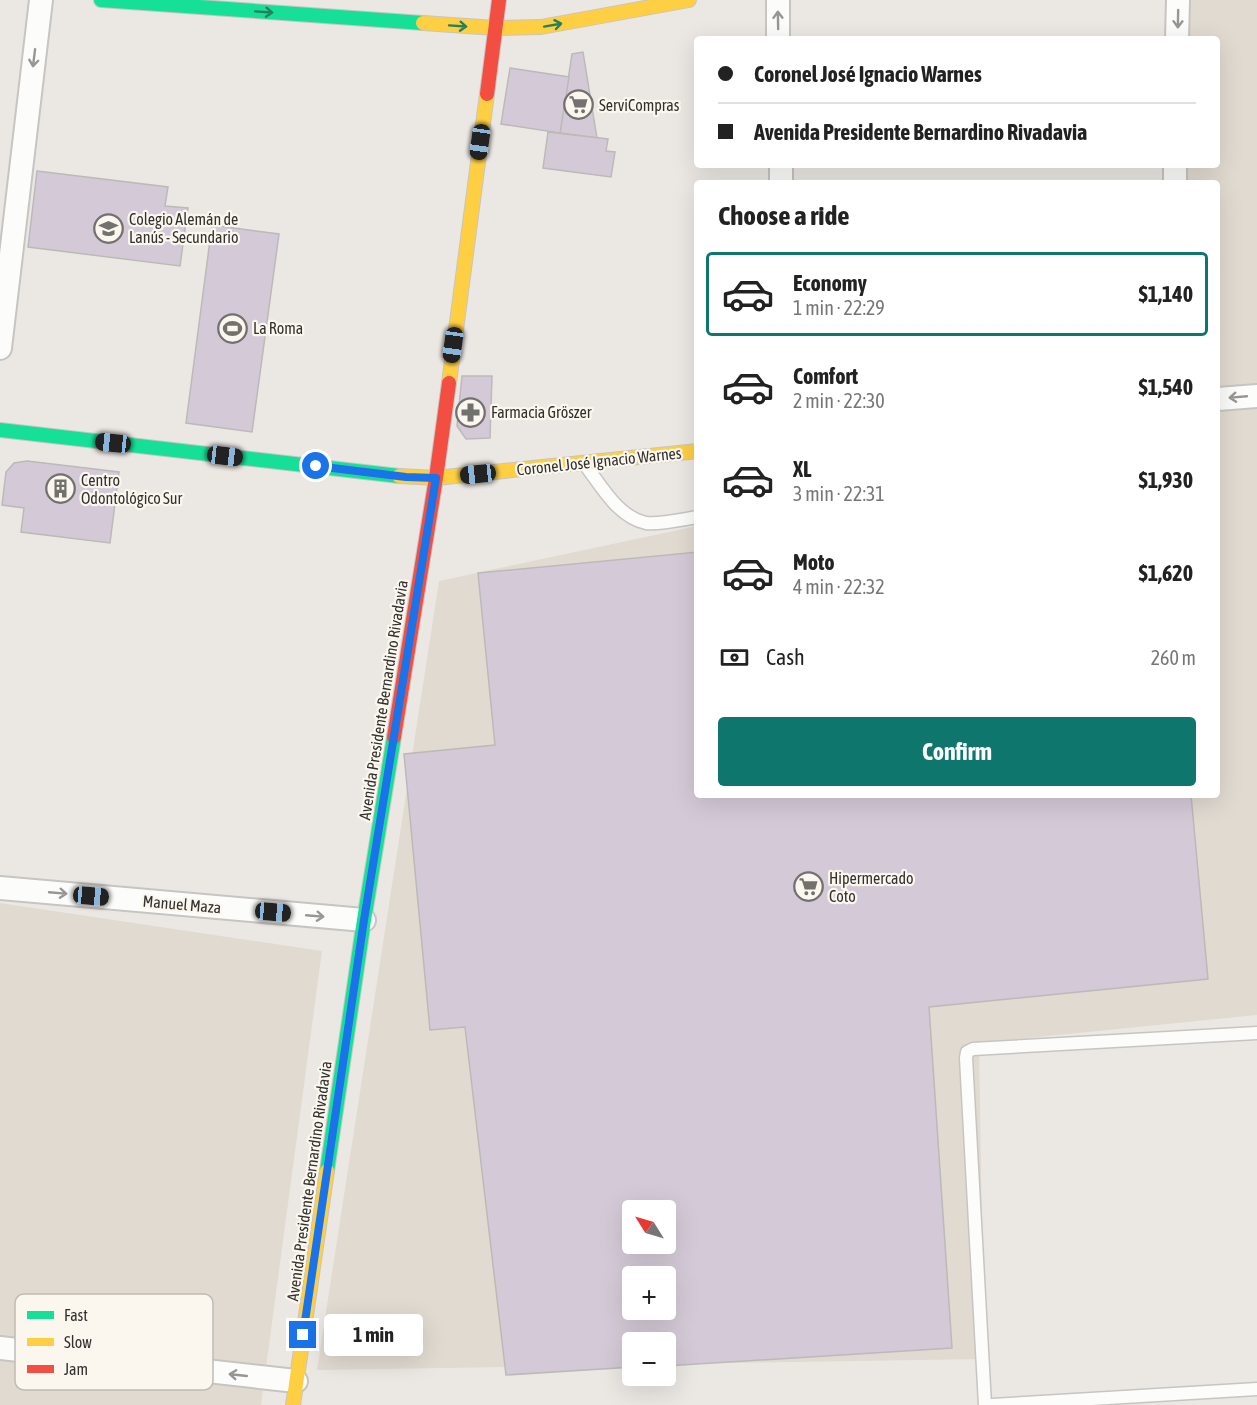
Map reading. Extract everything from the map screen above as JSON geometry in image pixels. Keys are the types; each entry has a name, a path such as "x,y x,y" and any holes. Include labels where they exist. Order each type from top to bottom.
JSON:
{"street":[{"path":"0,348 40,0"},
{"path":"100,0 495,28 541,27 689,0"},
{"name":"Avenida Presidente Bernardino Rivadavia","path":"293,1405 364,920 436,478 499,0"},
{"path":"778,0 778,36"},
{"path":"1177,36 1178,0"},
{"path":"1220,399 1257,396"},
{"name":"Coronel José Ignacio Warnes","path":"0,430 406,477 436,478 694,451"},
{"name":"Manuel Maza","path":"0,888 364,920"},
{"path":"0,1348 15,1350"},
{"path":"213,1372 296,1382"}],"lane":[{"path":"584,463 614,503 628,516 648,523 694,518"},
{"path":"985,1405 966,1070 967,1052 973,1049 1257,1033"},
{"path":"992,1405 1257,1389"}],"shaded area":[{"name":"Hipermercado Coto","path":"1186,0 1257,0 1257,1015 979,1043 984,1359 676,1364 676,1332 622,1332 622,1365 317,1370 439,581 694,527 694,798 1220,798 1220,180 1180,180 1181,168 1220,168 1220,36 1185,36"},
{"path":"0,903 322,951 261,1405 0,1405"}],"building":[{"name":"ServiCompras","path":"583,52 597,138 560,133 572,54"},
{"path":"510,68 569,77 560,133 501,124"},
{"path":"548,132 608,139 606,151 615,152 611,177 543,168"},
{"name":"Colegio Alemán de Lanús - Secundario","path":"37,171 168,187 165,206 188,208 180,266 28,247"},
{"name":"La Roma","path":"212,225 279,234 252,432 186,423"},
{"path":"462,376 492,376 490,438 466,439 457,426"},
{"name":"Centro Odontológico Sur","path":"27,461 119,472 110,543 21,532 24,508 2,505 6,472 14,463"},
{"name":"Hipermercado Coto","path":"694,552 694,798 1191,798 1208,979 929,1007 952,1348 676,1365 676,1332 622,1332 622,1368 506,1375 465,1027 430,1030 404,754 495,745 478,573"}],"traffic: fast":[{"path":"101,0 423,23"},
{"path":"0,430 399,476"},
{"path":"327,1171 394,737"}],"traffic: slow":[{"path":"423,23 495,28 541,27 689,0"},
{"path":"449,383 487,94"},
{"path":"399,476 436,478 694,451"},
{"path":"293,1405 327,1171"}],"traffic: jam":[{"path":"487,94 499,0"},
{"path":"394,737 449,383"}],"place":[{"name":"ServiCompras","path":"578,105"},
{"name":"Colegio Alemán de Lanús - Secundario","path":"108,228"},
{"name":"La Roma","path":"232,328"},
{"name":"Farmacia Gröszer","path":"470,412"},
{"name":"Centro Odontológico Sur","path":"60,489"},
{"name":"Hipermercado Coto","path":"808,887"}],"route":[{"path":"303,1335 364,920 436,478 406,477 316,466"}]}
